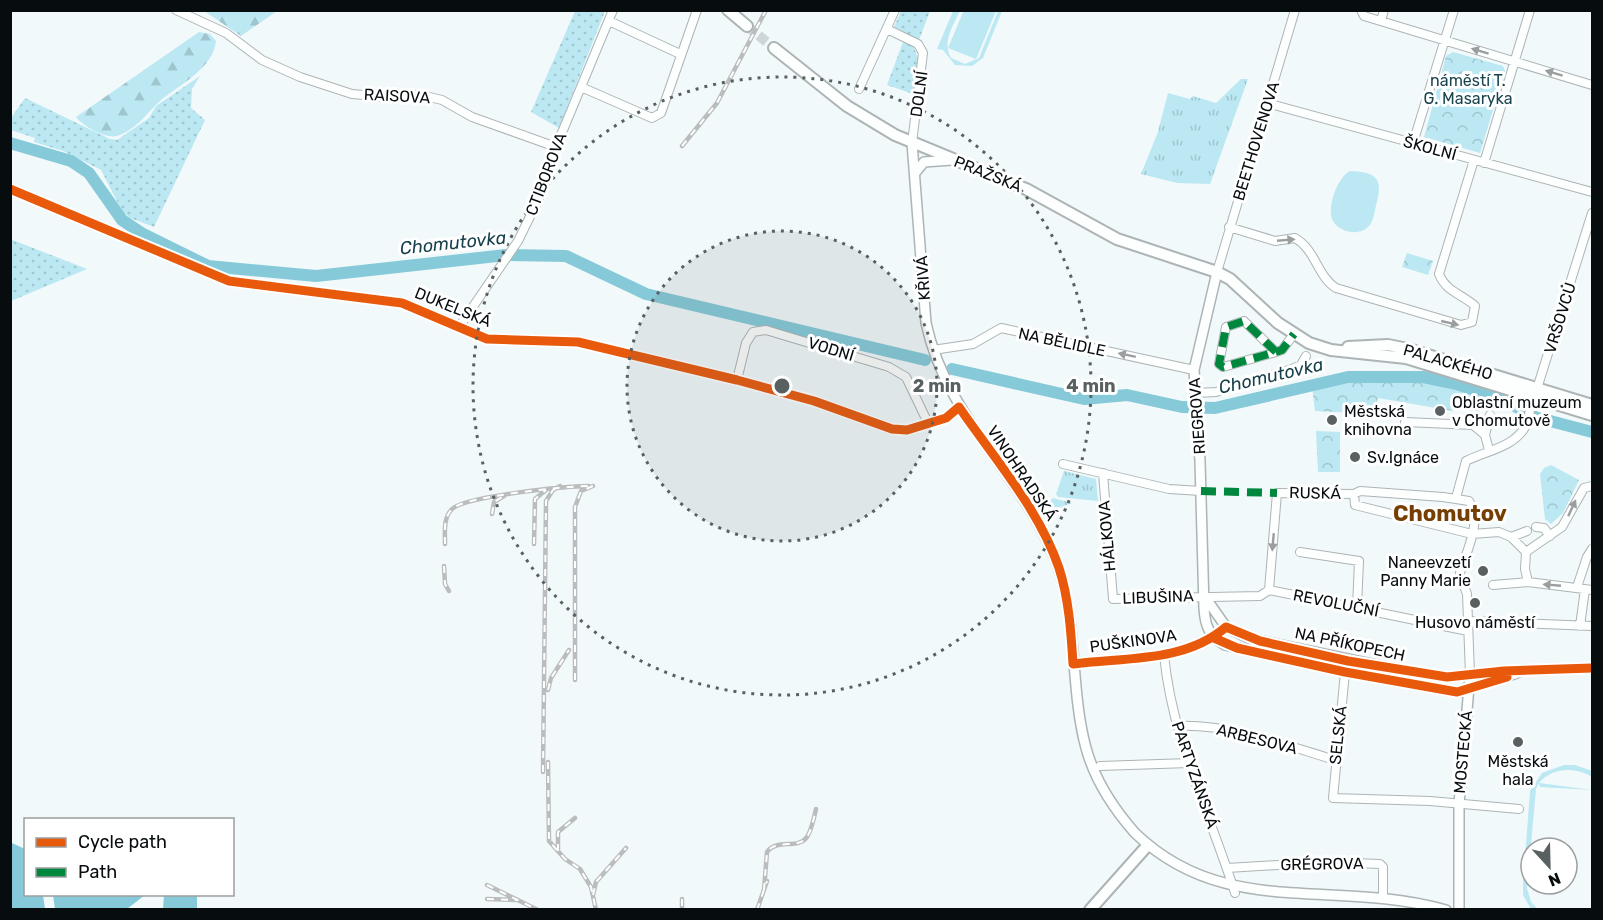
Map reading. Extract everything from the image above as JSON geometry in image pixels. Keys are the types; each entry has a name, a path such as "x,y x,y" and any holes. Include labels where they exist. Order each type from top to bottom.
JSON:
{"main road":[{"path":"728,10 747,26"},
{"name":"PRAŽSKÁ","path":"774,48 848,106 912,143 1026,189 1117,239 1217,272"},
{"name":"PALACKÉHO","path":"1217,272 1230,279 1294,334 1321,346 1406,358 1593,415"},
{"name":"PALACKÉHO","path":"1536,398 1593,405"},
{"path":"1090,909 1147,846"}],"street":[{"name":"RAISOVA","path":"176,10 226,33 262,60 300,77 352,94 387,97 421,95 442,100 472,117 556,147"},
{"name":"CTIBOROVA","path":"459,327 518,242 542,192 556,147 613,10"},
{"path":"581,87 652,118 661,113 697,10"},
{"path":"859,89 895,10"},
{"name":"BEETHOVENOVA","path":"1217,272 1295,10"},
{"path":"1361,10 1364,16 1593,85"},
{"path":"1381,21 1384,10"},
{"path":"1413,143 1455,10"},
{"path":"1484,163 1530,10"},
{"path":"609,21 680,54"},
{"name":"DOLNÍ","path":"887,29 918,44 923,53 912,143"},
{"name":"ŠKOLNÍ","path":"1267,103 1593,192"},
{"name":"KŘIVÁ","path":"912,143 926,323 944,379 959,407"},
{"path":"915,173 924,162 952,160"},
{"path":"1229,228 1275,241 1295,238 1310,250 1328,283 1336,288 1461,325 1472,322 1475,306 1452,292 1439,274 1474,160"},
{"name":"DUKELSKÁ","path":"10,189 229,281 402,303 487,339 578,342 814,401 892,429 907,430 946,418 959,407"},
{"name":"VRŠOVCŮ","path":"1489,450 1520,435 1528,420 1593,213"},
{"name":"RIEGROVA","path":"1201,491 1194,370 1217,272"},
{"path":"1276,352 1244,321 1226,327 1219,364 1222,367 1276,352 1282,350 1294,334"},
{"name":"NA BĚLIDLE","path":"933,350 973,344 1001,328 1194,370"},
{"name":"VODNÍ","path":"737,380 746,343 753,332 766,330 889,367 906,377 928,423"},
{"path":"1196,397 1292,369 1301,365 1306,356"},
{"name":"VINOHRADSKÁ","path":"959,407 1045,534 1060,571 1070,619 1073,664 1082,730 1093,768 1107,797 1147,846 1188,876 1235,893 1268,897 1383,899 1446,909"},
{"path":"1472,534 1475,513 1472,506 1465,499 1456,498 1460,475 1466,461 1489,450 1485,435 1490,415"},
{"path":"1405,422 1473,425 1485,435"},
{"name":"HÁLKOVA","path":"1063,464 1169,489 1201,491"},
{"name":"HÁLKOVA","path":"1103,472 1113,599"},
{"path":"1526,552 1550,536 1567,519 1588,487"},
{"path":"1201,491 1205,623 1214,638"},
{"name":"RUSKÁ","path":"1269,590 1277,493 1354,494 1360,491 1456,498"},
{"path":"1354,494 1355,505 1472,534 1499,532 1511,537 1526,552 1525,569 1528,582"},
{"path":"1536,527 1544,528 1550,536"},
{"path":"1511,537 1527,531"},
{"name":"MOSTECKÁ","path":"1459,909 1459,804 1470,675 1467,594 1461,575 1472,534"},
{"path":"1580,626 1587,557 1593,549"},
{"path":"1300,552 1359,561 1357,607"},
{"path":"1493,585 1528,582 1585,589"},
{"name":"REVOLUČNÍ","path":"1204,595 1260,596 1269,590 1468,631"},
{"path":"1204,595 1226,627"},
{"name":"LIBUŠINA","path":"1113,599 1204,595"},
{"path":"1469,621 1593,626"},
{"name":"PUŠKINOVA","path":"1073,664 1164,655 1196,647 1214,638 1226,627"},
{"name":"NA PŘÍKOPECH","path":"1226,627 1248,638 1348,661 1447,677 1470,675"},
{"name":"NA PŘÍKOPECH","path":"1214,638 1237,648 1345,672 1457,693 1468,690"},
{"name":"PARTYZÁNSKÁ","path":"1164,655 1169,696 1189,763 1235,893"},
{"path":"1470,675 1504,671 1593,668"},
{"name":"SELSKÁ","path":"1345,672 1333,798 1459,804"},
{"path":"1468,690 1525,672"},
{"name":"ARBESOVA","path":"1178,726 1199,726 1268,740 1335,760"},
{"path":"1100,766 1189,763"},
{"path":"1459,804 1519,808"},
{"name":"GRÉGROVA","path":"1227,868 1327,862 1380,864 1383,867 1383,899"}],"green space":[{"path":"204,10 277,11 241,36"},
{"path":"964,10 996,11 976,59 948,48"},
{"path":"575,11 605,11 559,128 531,112"},
{"path":"901,11 930,11 919,40 894,27"},
{"path":"953,11 960,11 948,40 949,52 951,58 965,64 979,58 998,11 1002,11 983,58 972,66 955,65 943,50 937,49"},
{"path":"199,32 210,34 216,41 209,60 194,76 160,101 130,130 117,136 107,136 89,128 76,117"},
{"path":"903,42 913,46 919,60 913,94 887,85"},
{"name":"náměstí T. G. Masaryka","path":"1453,52 1503,66 1505,71 1480,153 1424,137 1446,56"},
{"path":"200,76 192,89 191,108 205,120 154,227 130,218 122,211 101,170 63,151 34,142 35,138 11,130 11,118 25,98 110,139 117,140 149,118 156,106"},
{"path":"1241,79 1248,79 1210,184 1177,183 1141,174 1158,132 1168,93 1190,99 1193,96 1216,103"},
{"path":"1350,171 1372,175 1376,178 1379,188 1373,219 1368,227 1359,232 1343,230 1332,219 1331,204 1337,188"},
{"path":"10,239 87,269 11,301"},
{"path":"1407,253 1433,261 1428,275 1402,267"},
{"path":"1377,378 1430,382 1469,390 1482,395 1479,412 1454,407 1453,411 1378,398 1374,414 1315,411 1312,387 1340,380"},
{"path":"1316,431 1340,432 1340,472 1318,472"},
{"path":"1551,465 1579,480 1563,513 1551,524 1545,519 1540,474 1544,468"},
{"path":"1064,471 1096,479 1098,501 1058,497 1056,494"},
{"path":"1053,498 1072,503 1052,510 1047,503"},
{"path":"1564,765 1575,765 1592,771 1592,777 1579,771 1564,770 1545,778 1536,789 1532,836 1527,836 1530,791 1542,773"},
{"path":"1539,783 1592,790 1540,787"},
{"path":"1524,896 1529,896 1531,902 1538,909 1531,909"}],"shaded area":[{"path":"12,843 24,849 24,896 43,896 45,909 11,909"},
{"path":"53,896 144,896 127,909 55,909"},
{"path":"164,896 197,896 197,909 163,909"}],"waterway":[{"name":"Chomutovka","path":"10,143 71,161 89,173 122,220 143,234 208,266 316,276 506,255 566,256 646,294 925,360"},
{"name":"Chomutovka","path":"952,369 1084,399 1127,395 1182,407 1215,408 1348,377 1423,377 1457,384 1502,399 1535,417 1592,432"}],"tunnel":[{"path":"747,26 774,48"}],"railway":[{"path":"682,146 717,103 766,10"},
{"path":"543,772 546,501 553,490 560,486"},
{"path":"445,544 447,517 452,509 461,504 517,493 589,486"},
{"path":"575,680 575,507 581,491 593,486"},
{"path":"534,544 535,499 546,490"},
{"path":"492,514 494,502 504,496"},
{"path":"444,566 445,584 449,591"},
{"path":"548,690 551,678 569,650"},
{"path":"548,762 549,841 565,859 580,869 591,887 596,910"},
{"path":"764,890 767,852 776,846 803,841 810,830 816,809"},
{"path":"558,851 558,832 575,818"},
{"path":"593,895 596,882 626,848"},
{"path":"757,910 767,881"},
{"path":"487,885 538,910"},
{"path":"487,899 516,900"},
{"path":"682,899 682,910"}],"marked path":[{"path":"1276,352 1244,321 1226,327 1219,364 1223,367 1276,352 1282,350 1294,334"},
{"path":"1201,491 1277,493"}],"cycle path":[{"path":"10,189 229,281 402,303 487,339 578,342 814,401 892,429 907,430 946,418 959,407 1015,484 1050,546 1065,592 1073,664 1173,653 1210,639 1226,627 1260,641 1348,661 1447,677 1504,671 1592,668"},
{"path":"1214,638 1237,648 1345,672 1457,692 1507,677"}],"place":[{"name":"Oblastní muzeum v Chomutově","path":"1440,411"},
{"name":"Městská knihovna","path":"1332,420"},
{"name":"Sv.Ignáce","path":"1355,457"},
{"name":"Naneevzetí Panny Marie","path":"1483,571"},
{"name":"Husovo náměstí","path":"1475,603"},
{"name":"Městská hala","path":"1518,742"}],"district":[{"name":"Chomutov","path":"1450,513"}]}
